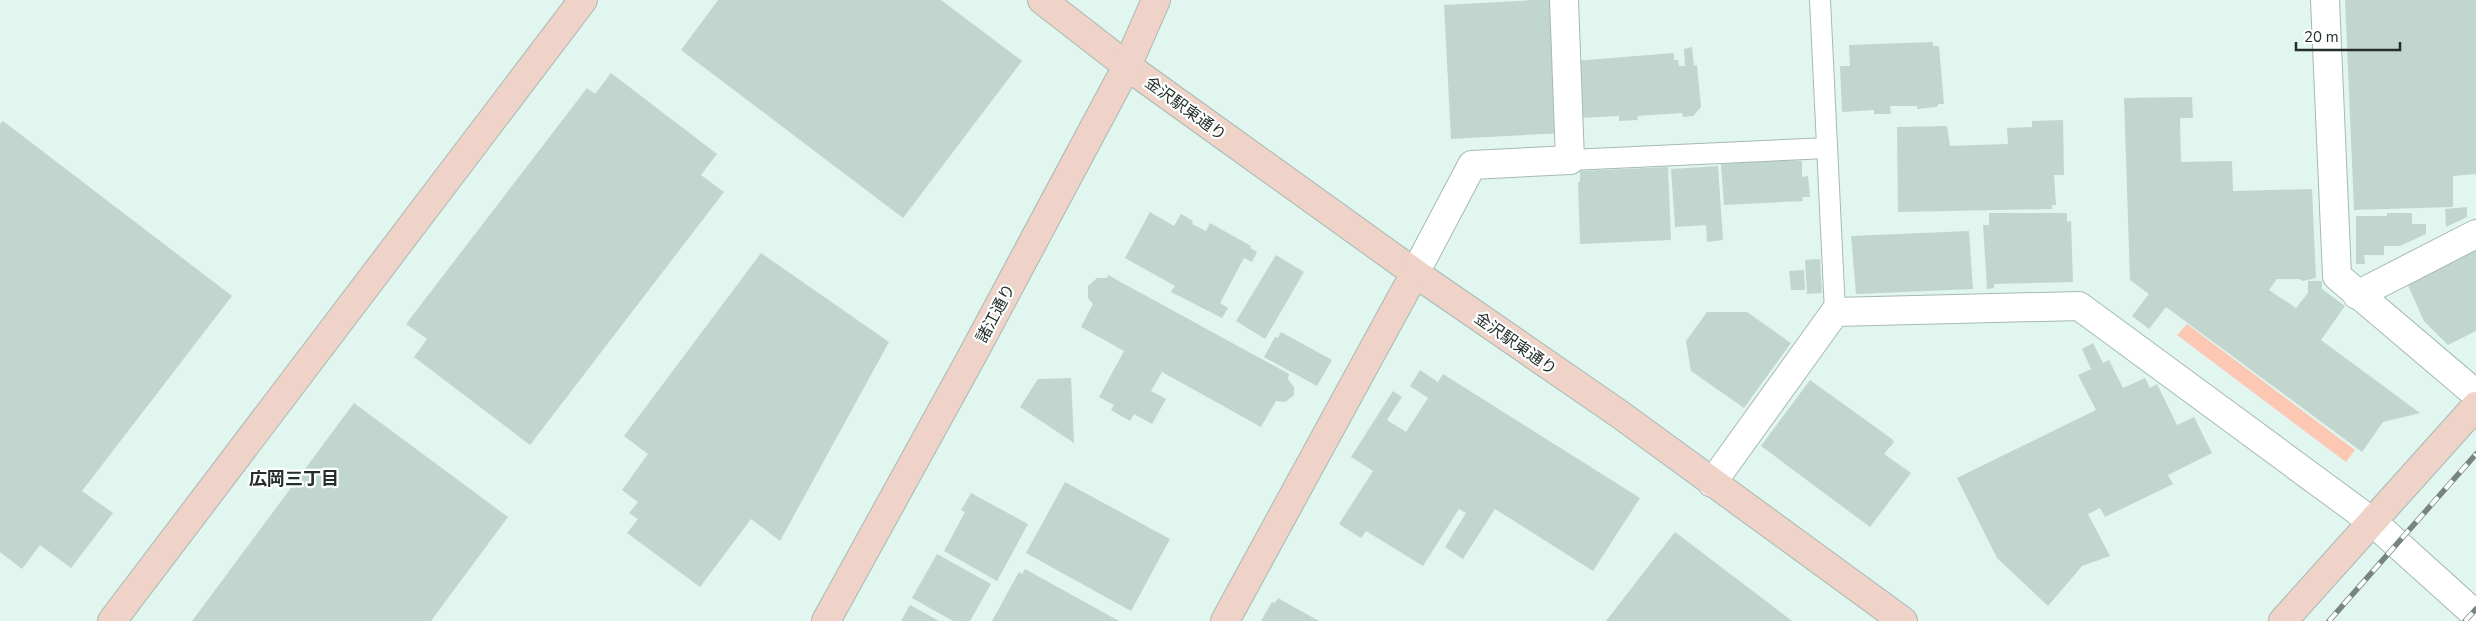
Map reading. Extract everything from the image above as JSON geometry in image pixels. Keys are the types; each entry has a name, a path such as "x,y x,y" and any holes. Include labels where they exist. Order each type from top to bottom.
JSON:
{"street":[{"path":"112,621 583,0"},
{"name":"金沢駅東通り","path":"1042,0 1127,66 1415,273 1618,413 1903,621"},
{"name":"諸江通り","path":"826,621 972,356 1127,66 1156,0"},
{"path":"1225,621 1472,165 1570,160 1564,0"},
{"path":"2326,0 2337,276 2357,295 2476,394"},
{"path":"2357,295 2476,234"},
{"path":"1712,483 1835,312 2079,306 2374,522 2476,615"},
{"path":"2283,621 2374,522 2476,406"}],"lane":[{"path":"1820,0 1835,312"},
{"path":"1570,160 1827,148"}],"shaded area":[{"path":"2187,324 2355,450 2346,462 2177,335"}],"building":[{"path":"718,0 941,0 1022,61 903,218 681,50"},
{"path":"1556,0 1563,133 1451,139 1444,5"},
{"path":"2345,0 2476,0 2476,174 2453,176 2453,207 2354,210"},
{"path":"1933,42 1933,46 1939,46 1944,104 1917,109 1917,106 1890,106 1891,114 1874,114 1874,110 1842,112 1840,66 1850,66 1849,45"},
{"path":"1692,47 1694,66 1697,65 1701,107 1693,116 1683,117 1682,113 1637,116 1638,120 1619,121 1619,116 1579,118 1574,61 1674,53 1674,60 1678,60 1679,66 1685,66 1684,49"},
{"path":"611,73 717,154 701,175 724,192 530,445 414,357 427,339 406,324 587,88 595,94"},
{"path":"2192,97 2193,118 2180,118 2181,162 2232,161 2233,191 2312,189 2316,278 2303,281 2299,279 2277,279 2269,290 2296,308 2308,293 2308,281 2322,281 2322,289 2345,306 2321,340 2420,413 2383,422 2362,452 2166,307 2149,329 2132,316 2149,294 2130,280 2124,98"},
{"path":"2063,120 2064,175 2054,175 2056,205 2052,205 2052,209 1898,212 1897,127 1947,126 1950,146 2008,144 2007,128 2032,127 2032,121"},
{"path":"3,121 232,296 82,491 113,513 71,568 40,545 22,569 0,552 0,124"},
{"path":"1778,160 1802,161 1802,177 1808,176 1810,197 1802,197 1803,201 1724,205 1721,164"},
{"path":"1718,166 1723,240 1707,242 1706,225 1675,227 1671,169"},
{"path":"1668,167 1671,240 1580,244 1578,182 1580,182 1580,171"},
{"path":"2467,207 2467,217 2446,227 2445,209"},
{"path":"1150,212 1174,226 1181,214 1193,221 1192,224 1206,231 1210,223 1251,246 1250,248 1257,252 1252,262 1244,258 1220,303 1228,308 1222,318 1171,292 1175,286 1125,258"},
{"path":"1989,213 2067,213 2067,222 2071,221 2073,282 1994,284 1994,288 1987,289 1983,225 1989,225"},
{"path":"2387,213 2412,213 2412,224 2426,224 2426,234 2400,246 2384,246 2384,255 2364,255 2365,264 2356,264 2356,216 2387,216"},
{"path":"1969,231 1973,289 1856,294 1851,236"},
{"path":"2476,250 2476,331 2448,345 2424,321 2407,283"},
{"path":"761,253 889,342 780,541 751,519 700,587 627,533 638,519 629,513 638,502 622,490 648,454 624,436"},
{"path":"1276,255 1304,272 1265,339 1236,321"},
{"path":"1820,259 1822,293 1807,294 1805,260"},
{"path":"1804,270 1805,290 1791,290 1789,271"},
{"path":"1108,275 1289,374 1288,379 1294,387 1294,395 1285,402 1276,401 1261,427 1162,372 1151,391 1166,399 1152,424 1134,414 1130,421 1111,410 1114,405 1099,397 1124,351 1081,327 1093,304 1088,298 1088,286 1097,278 1107,278"},
{"path":"1707,312 1747,312 1791,343 1744,408 1691,371 1686,341"},
{"path":"1281,332 1332,360 1317,386 1264,357 1275,337 1278,338"},
{"path":"2093,343 2103,363 2109,360 2123,388 2145,378 2150,388 2157,384 2177,425 2194,417 2212,453 2168,475 2173,484 2105,517 2100,508 2088,514 2110,556 2082,566 2048,606 1997,558 1957,478 2096,410 2078,375 2091,369 2082,349"},
{"path":"1420,370 1438,382 1443,374 1640,498 1593,571 1495,509 1463,559 1445,547 1466,513 1459,509 1423,566 1366,531 1361,538 1339,524 1373,471 1351,457 1393,391 1402,397 1387,420 1406,432 1428,398 1410,386"},
{"path":"1071,378 1074,443 1020,407 1038,379"},
{"path":"1810,380 1892,439 1894,442 1884,454 1911,473 1870,527 1761,446"},
{"path":"354,403 508,517 431,621 192,621"},
{"path":"1065,482 1170,539 1131,611 1026,553"},
{"path":"971,493 1028,524 997,581 944,551 965,512 961,510"},
{"path":"1675,532 1792,621 1606,621"},
{"path":"937,554 991,584 970,621 953,621 912,598"},
{"path":"1025,569 1119,621 992,621 1019,572 1022,574"},
{"path":"1278,598 1319,621 1261,621 1272,602 1275,603"},
{"path":"910,605 939,621 901,621"}],"railway":[{"path":"2329,621 2476,454"},
{"path":"2465,621 2476,609"}],"district":[{"name":"広岡三丁目","path":"294,479"}]}
